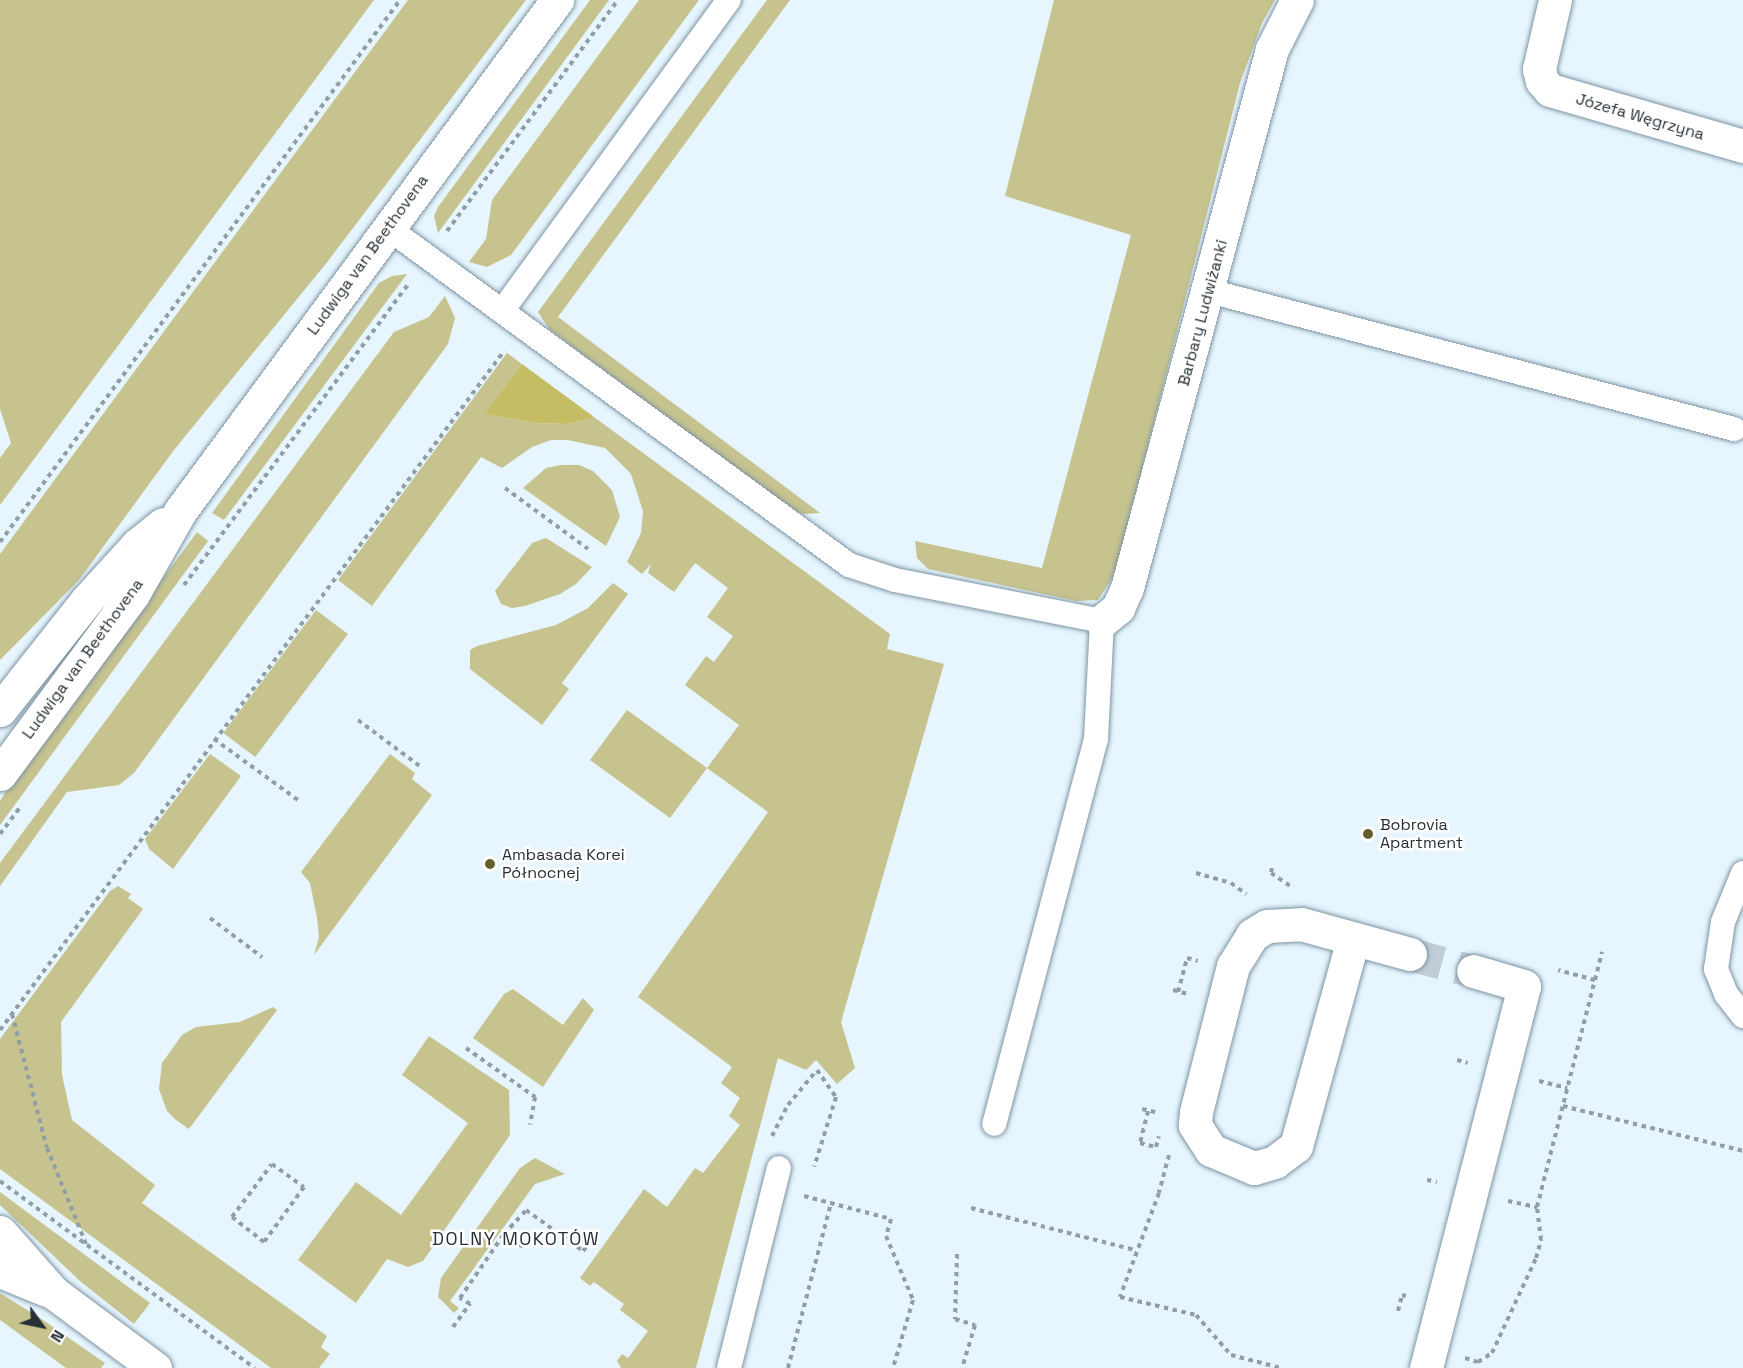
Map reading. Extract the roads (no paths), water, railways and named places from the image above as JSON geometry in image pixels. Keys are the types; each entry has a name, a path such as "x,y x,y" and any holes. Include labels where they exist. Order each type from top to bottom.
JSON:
{"street":[{"name":"Ludwiga van Beethovena","path":"0,774 133,594 181,510 557,0"},
{"name":"Barbary Ludwiżanki","path":"1102,621 1118,608 1127,588 1209,291 1272,49 1297,0"},
{"name":"Józefa Węgrzyna","path":"1555,0 1541,51 1542,81 1550,90 1570,98 1743,146"},
{"name":"Ludwiga van Beethovena","path":"0,710 86,601 137,545 181,510"},
{"path":"1353,939 1296,1146 1275,1162 1254,1168 1211,1150 1195,1125 1196,1112 1239,951 1252,935 1267,926 1286,923 1353,939 1410,954"},
{"path":"1426,1368 1524,986 1473,971"},
{"path":"0,1232 54,1293 155,1368"},
{"path":"0,1271 54,1293"}],"lane":[{"path":"502,311 729,0"},
{"path":"388,228 849,565 895,580 1102,621 1096,739 994,1124"},
{"path":"1209,291 1734,429"},
{"path":"1743,873 1723,922 1716,969 1726,994 1743,1016"},
{"path":"729,1368 776,1178"}],"tunnel":[{"path":"1410,954 1473,971"}],"place":[{"name":"Bobrovia Apartment","path":"1368,834"},
{"name":"Ambasada Korei Północnej","path":"490,864"}],"district":[{"name":"DOLNY MOKOTÓW","path":"516,1239"}]}
